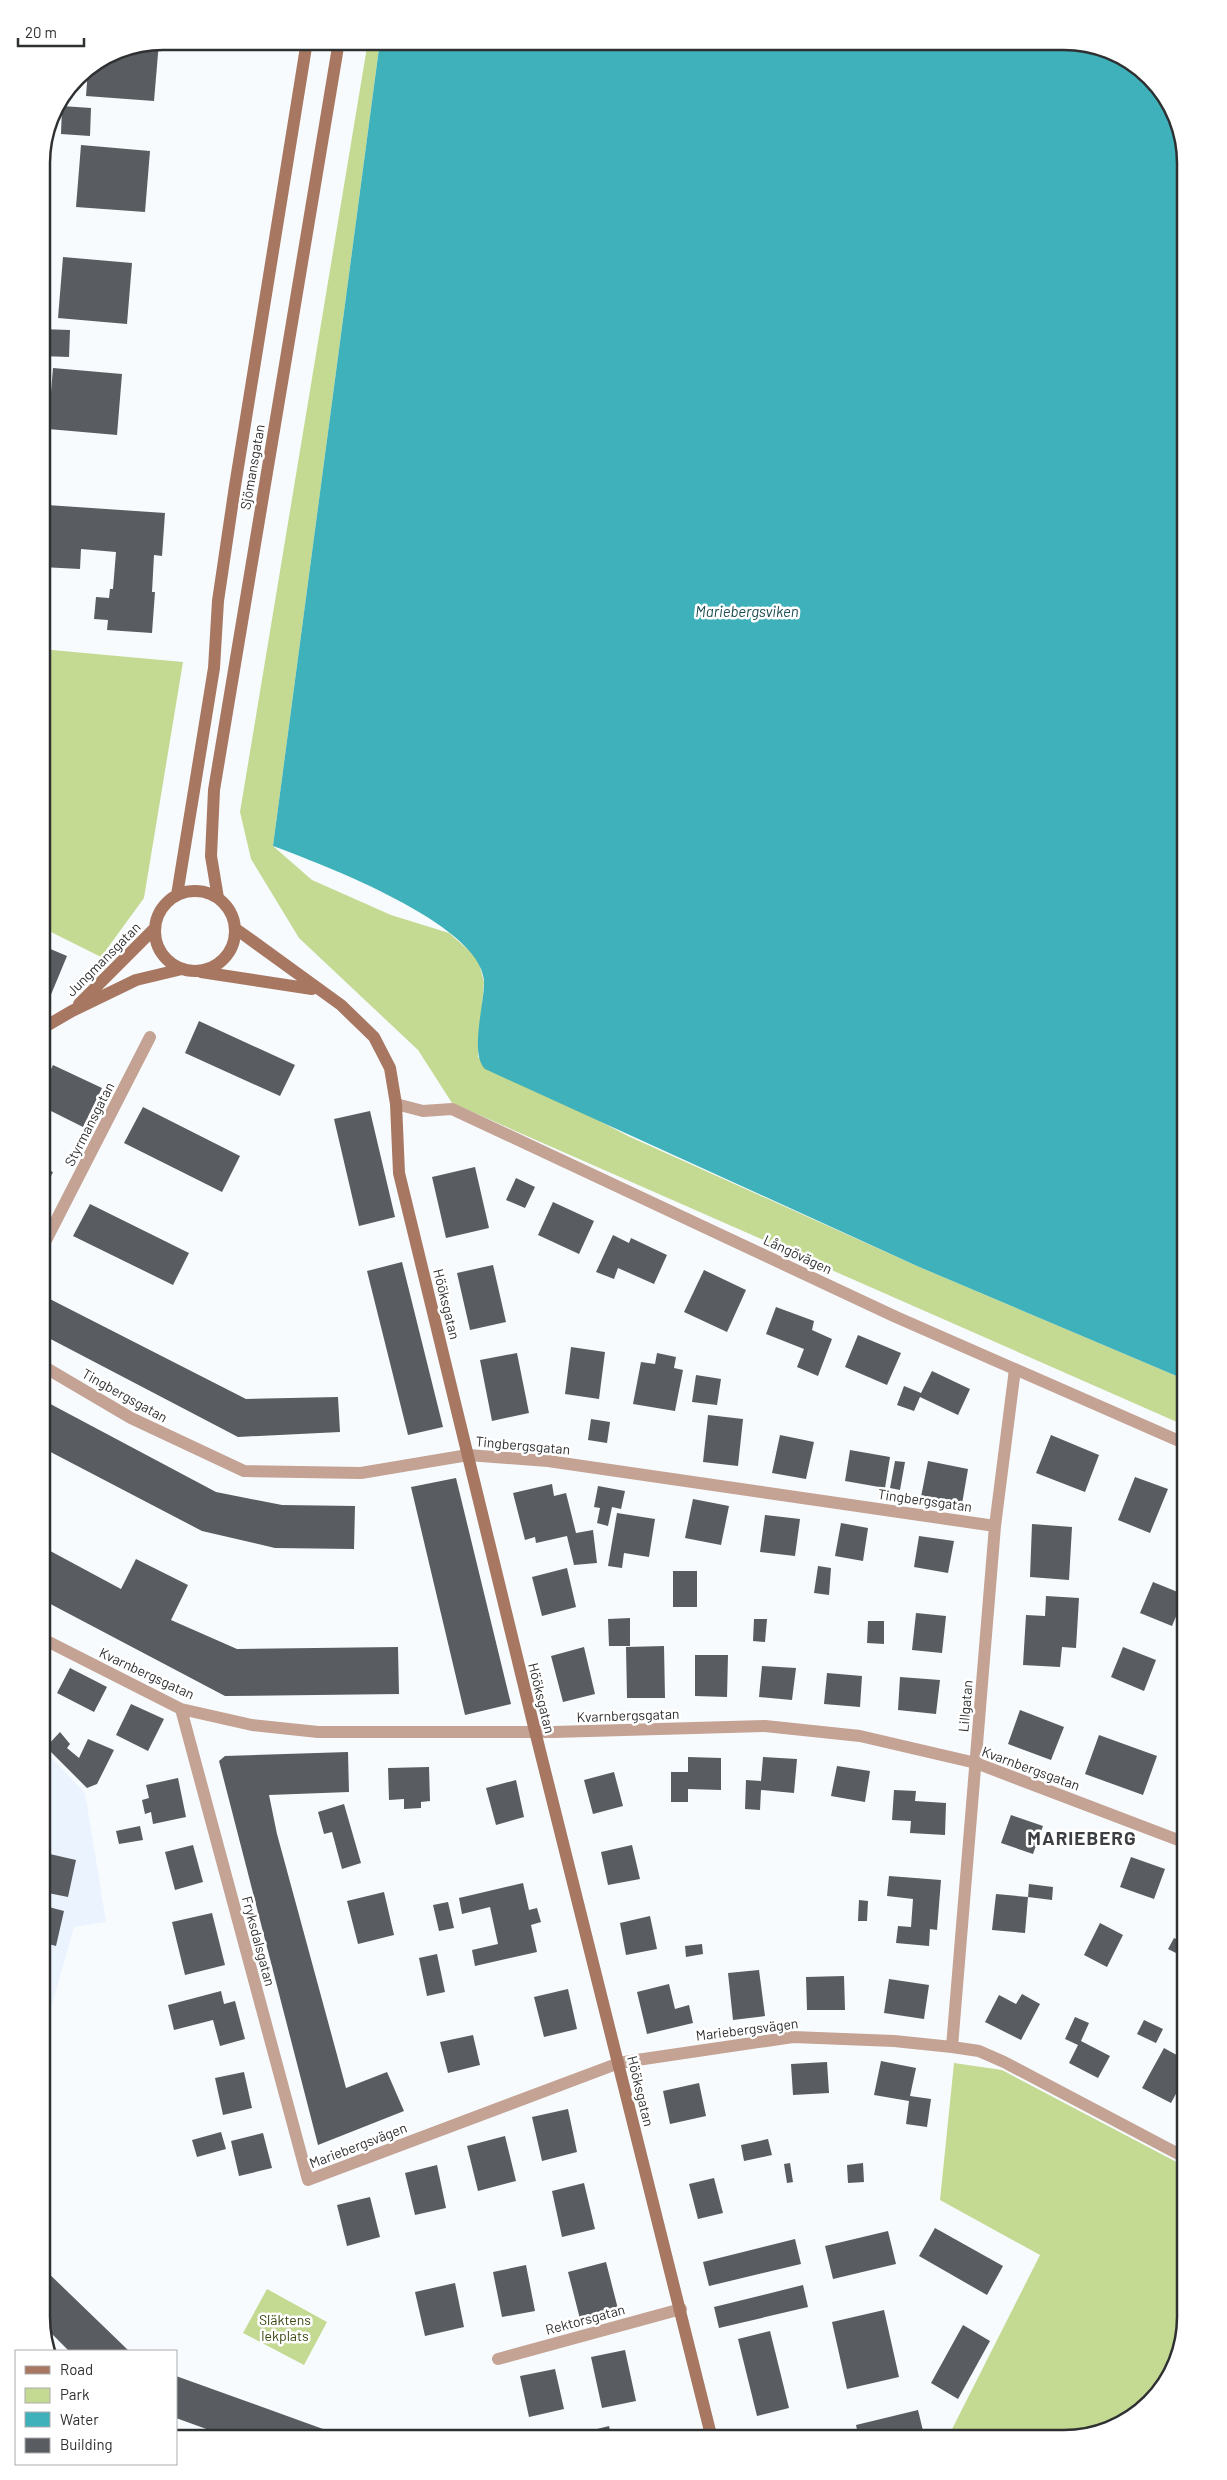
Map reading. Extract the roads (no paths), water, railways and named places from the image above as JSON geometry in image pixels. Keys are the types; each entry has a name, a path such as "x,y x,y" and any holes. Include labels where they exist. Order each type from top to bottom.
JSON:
{"street":[{"name":"Sjömansgatan","path":"177,895 214,668 218,601 233,496 306,50"},
{"name":"Sjömansgatan","path":"218,898 211,856 214,790 337,50"},
{"path":"198,891 218,898 231,914 236,929 232,945 225,956 216,965 188,970 165,957 156,938 155,928 158,914 166,903 177,895 198,891"},
{"name":"Jungmansgatan","path":"72,1011 155,928"},
{"name":"Hööksgatan","path":"236,929 316,989 341,1005 374,1037 390,1068 396,1104 399,1173 535,1731 710,2430"},
{"name":"Jungmansgatan","path":"50,1024 136,980 188,970"},
{"name":"Hööksgatan","path":"188,970 316,989"},
{"name":"Styrmansgatan","path":"50,1232 150,1037"},
{"name":"Långövägen","path":"396,1104 424,1111 452,1109 886,1312 1177,1440"},
{"name":"Lillgatan","path":"952,2047 995,1526 1015,1369"},
{"name":"Tingbergsgatan","path":"50,1370 131,1418 244,1471 361,1473 468,1454 548,1461 995,1526"},
{"name":"Kvarnbergsgatan","path":"50,1643 181,1709 252,1725 318,1732 535,1731 765,1726 860,1736 976,1763 1177,1840"},
{"name":"Fryksdalsgatan","path":"181,1709 308,2180"},
{"name":"Mariebergsvägen","path":"308,2180 619,2063 793,2037 894,2041 979,2051 1004,2062 1177,2153"},
{"name":"Rektorsgatan","path":"498,2359 681,2309"}],"water":[{"name":"Mariebergsviken","path":"379,50 1072,50 1101,56 1121,65 1133,73 1154,94 1171,126 1177,155 1177,1376 917,1266 485,1069 480,1062 478,1052 484,980 475,959 456,938 428,917 395,898 360,881 273,846"}],"district":[{"name":"MARIEBERG","path":"1082,1837"}],"park label":[{"name":"Släktens lekplats","path":"285,2328"}]}
